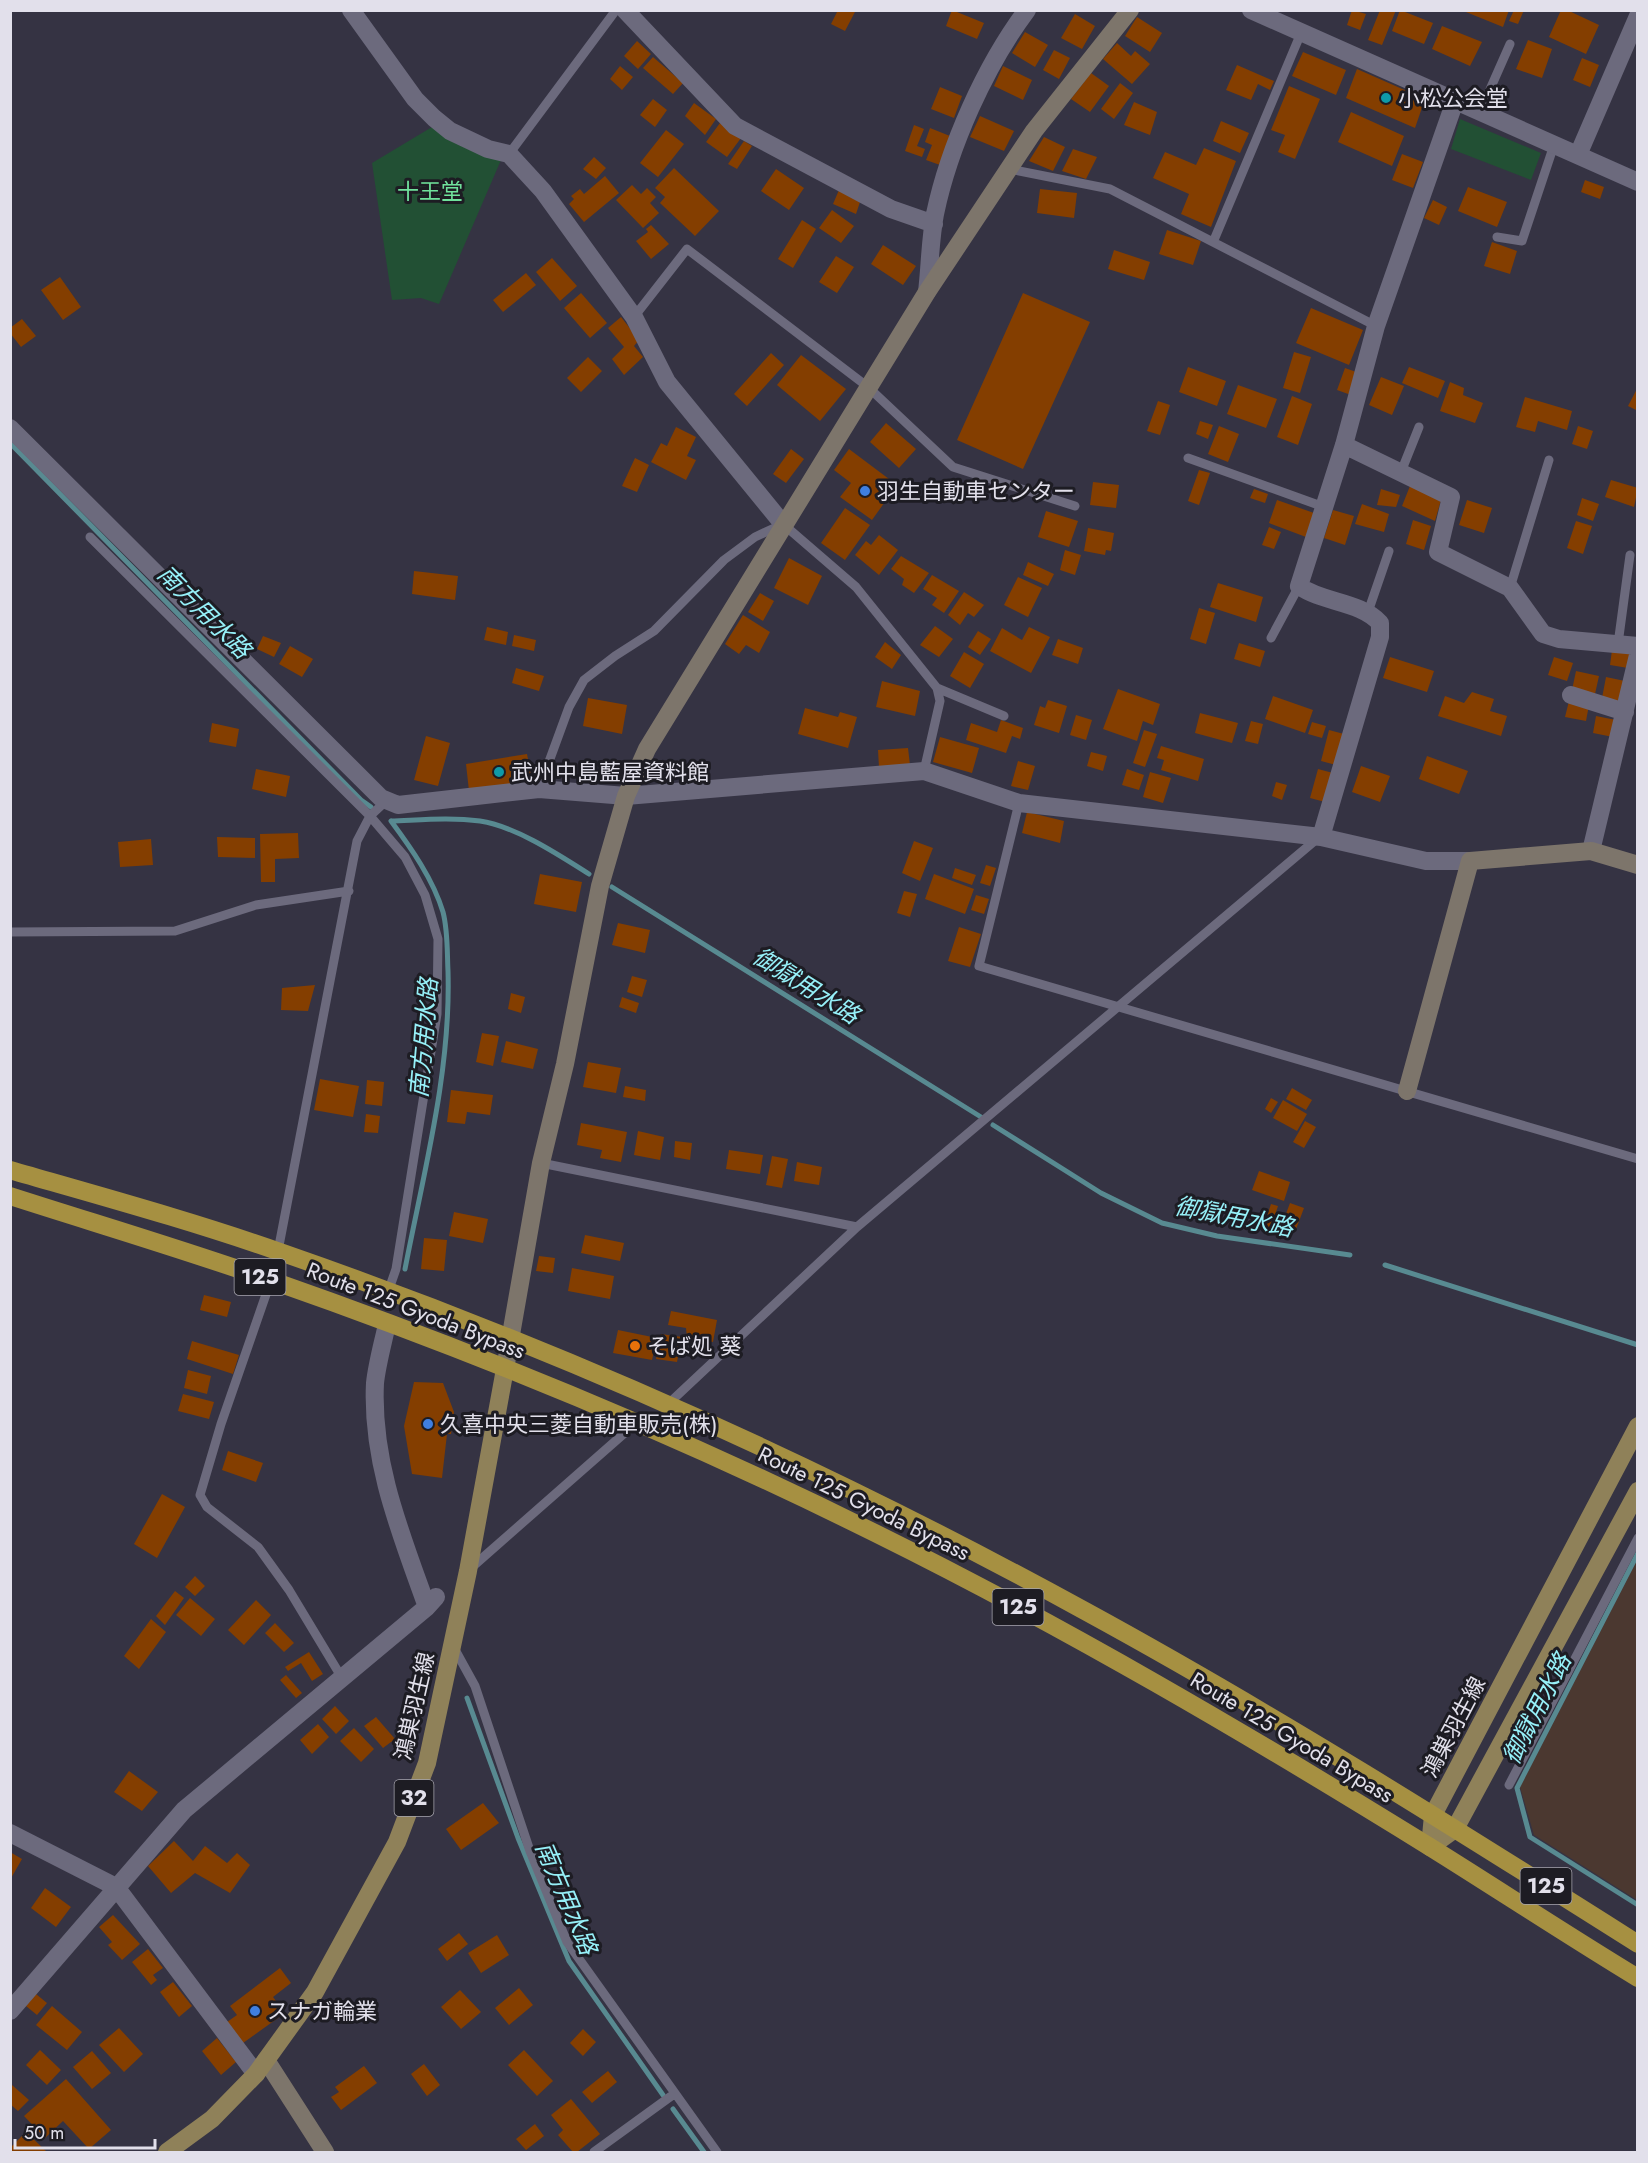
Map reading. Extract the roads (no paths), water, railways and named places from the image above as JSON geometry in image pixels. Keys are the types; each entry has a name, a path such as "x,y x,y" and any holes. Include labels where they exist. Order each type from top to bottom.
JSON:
{"highway":[{"name":"Route 125 Gyoda Bypass","path":"10,1170 278,1251 388,1292 666,1406 822,1477 1081,1608 1254,1706 1638,1944"},
{"name":"Route 125 Gyoda Bypass","path":"10,1196 271,1280 505,1369 636,1423 815,1504 990,1592 1203,1711 1430,1847 1638,1978"}],"main road":[{"name":"鴻巣羽生線","path":"167,2152 212,2119 261,2067 315,1992 397,1842 427,1763 468,1571 505,1369"},
{"name":"鴻巣羽生線","path":"1430,1847 1433,1815 1638,1426"},
{"path":"1430,1847 1455,1829 1638,1491"}],"street":[{"path":"351,10 415,99 434,118 450,131 488,149 509,154 548,198 634,317 667,382 783,524"},
{"path":"625,10 735,126 891,209 934,224"},
{"path":"927,292 934,224 958,137 987,76 1027,10"},
{"path":"505,1369 541,1164 565,1064 600,886 626,796 647,749 927,292 1034,131 1130,10"},
{"path":"1251,10 1638,182"},
{"path":"1578,155 1638,16"},
{"path":"1321,837 1380,637 1380,622 1368,612 1313,596 1299,586 1344,444 1376,326 1455,101"},
{"path":"10,428 228,647 386,801 398,805 539,789 626,796 924,771 1019,803 1321,837 1426,861 1470,861 1591,851 1638,865"},
{"path":"1344,444 1451,497 1438,552 1510,588 1543,634 1559,639 1638,646"},
{"path":"1591,851 1638,656"},
{"path":"1571,695 1625,712"},
{"path":"1407,1091 1470,861"},
{"path":"10,2011 184,1810 432,1602 393,1512 378,1455 375,1382 387,1324"},
{"path":"10,1833 116,1887 261,2067 325,2152"}],"lane":[{"path":"509,154 616,10"},
{"path":"1214,240 1301,33"},
{"path":"1480,112 1510,44"},
{"path":"1497,237 1522,241 1554,145"},
{"path":"1010,169 1110,189 1214,240 1376,326"},
{"path":"634,317 687,249 868,387 953,467 1075,506"},
{"path":"1401,472 1419,427"},
{"path":"1188,458 1324,507"},
{"path":"1510,588 1549,460"},
{"path":"539,789 569,707 584,680 615,656 654,632 724,560 755,537 783,524 856,587 937,688 940,701 924,771"},
{"path":"90,537 370,816 405,857 425,895 438,939 437,1014 410,1192 396,1269 388,1292"},
{"path":"1368,612 1389,551"},
{"path":"1618,644 1630,555"},
{"path":"1271,638 1299,586"},
{"path":"937,688 1004,716"},
{"path":"278,1251 357,841 370,816 386,801"},
{"path":"1019,803 979,966 1638,1159"},
{"path":"666,1406 857,1227 1117,1006 1321,837"},
{"path":"10,932 175,932 256,905 349,891"},
{"path":"541,1164 857,1227"},
{"path":"271,1280 221,1424 200,1495 207,1507 258,1547 289,1590 342,1678"},
{"path":"468,1571 636,1423"},
{"path":"1509,1785 1638,1538"},
{"path":"453,1646 475,1686 530,1851 567,1942 717,2152"},
{"path":"594,2152 674,2094"}],"waterway":[{"name":"南方用水路","path":"10,443 361,800 371,807"},
{"name":"御獄用水路","path":"391,821 458,819 494,824 536,842 589,874"},
{"name":"南方用水路","path":"391,821 421,864 439,900 446,927 448,971 448,1008 441,1083 405,1269"},
{"name":"御獄用水路","path":"612,887 981,1117"},
{"name":"御獄用水路","path":"993,1125 1101,1193 1162,1223 1217,1236 1350,1255"},
{"name":"御獄用水路","path":"1385,1265 1638,1345"},
{"name":"御獄用水路","path":"1638,1553 1517,1788 1530,1837 1638,1905"},
{"name":"南方用水路","path":"467,1698 518,1838 569,1961 663,2095"},
{"name":"南方用水路","path":"673,2109 704,2152"}],"place":[{"name":"小松公会堂","path":"1386,98"},
{"name":"羽生自動車センター","path":"865,491"},
{"name":"武州中島藍屋資料館","path":"499,772"},
{"name":"そば処 葵","path":"635,1346"},
{"name":"久喜中央三菱自動車販売(株)","path":"428,1424"},
{"name":"スナガ輪業","path":"255,2011"}],"park label":[{"name":"十王堂","path":"430,191"}]}
